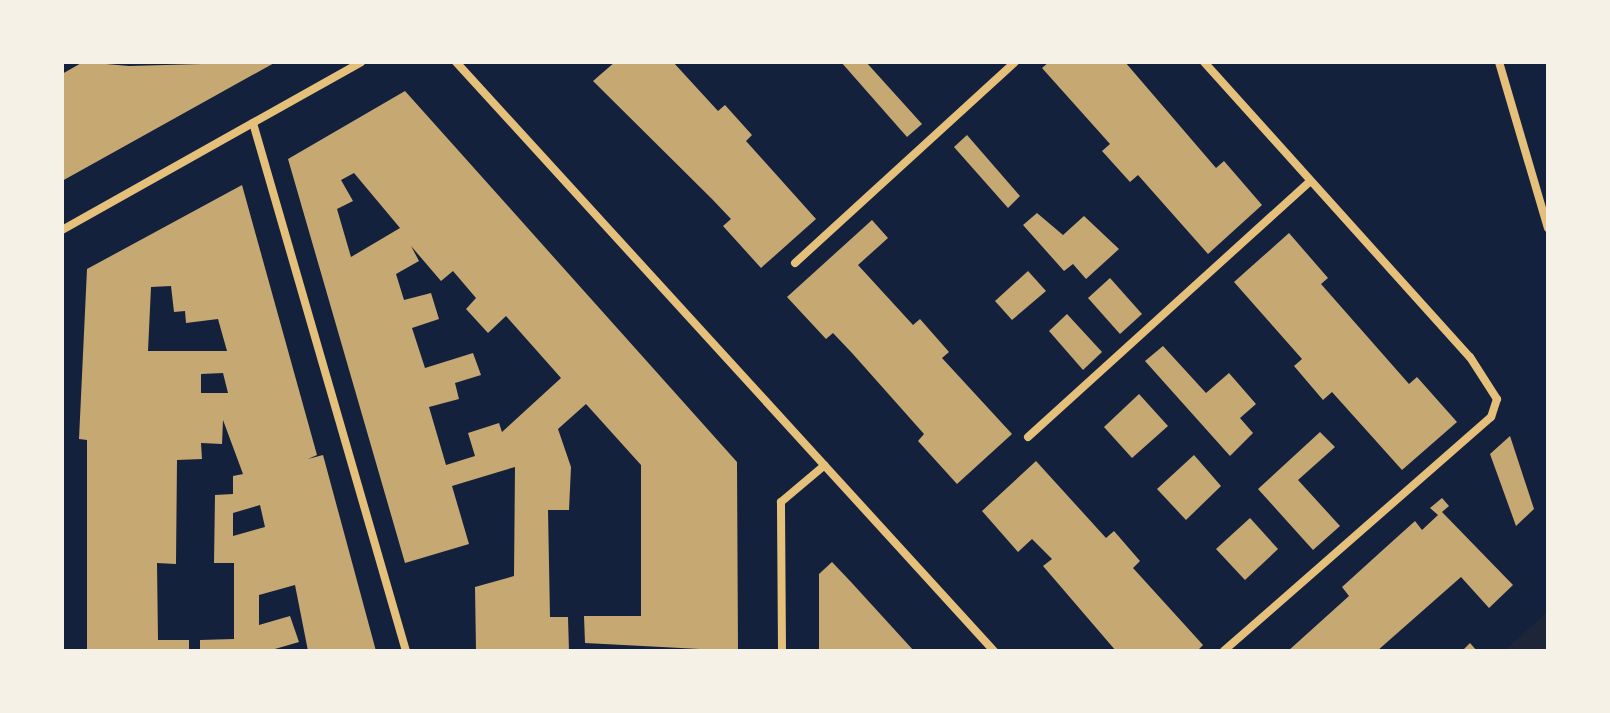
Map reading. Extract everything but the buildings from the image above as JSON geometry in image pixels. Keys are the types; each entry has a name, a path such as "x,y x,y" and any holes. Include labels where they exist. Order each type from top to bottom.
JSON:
{"street":[{"path":"62,230 361,62"},
{"path":"456,62 994,651"},
{"path":"795,263 1015,62"},
{"path":"1204,62 1470,357 1497,399 1491,417 1224,651"},
{"path":"1499,62 1548,228"},
{"path":"253,123 406,651"},
{"path":"1028,437 1309,182"},
{"path":"782,651 781,502 825,465"}],"shaded area":[{"path":"1548,611 1548,651 1504,651"}]}
